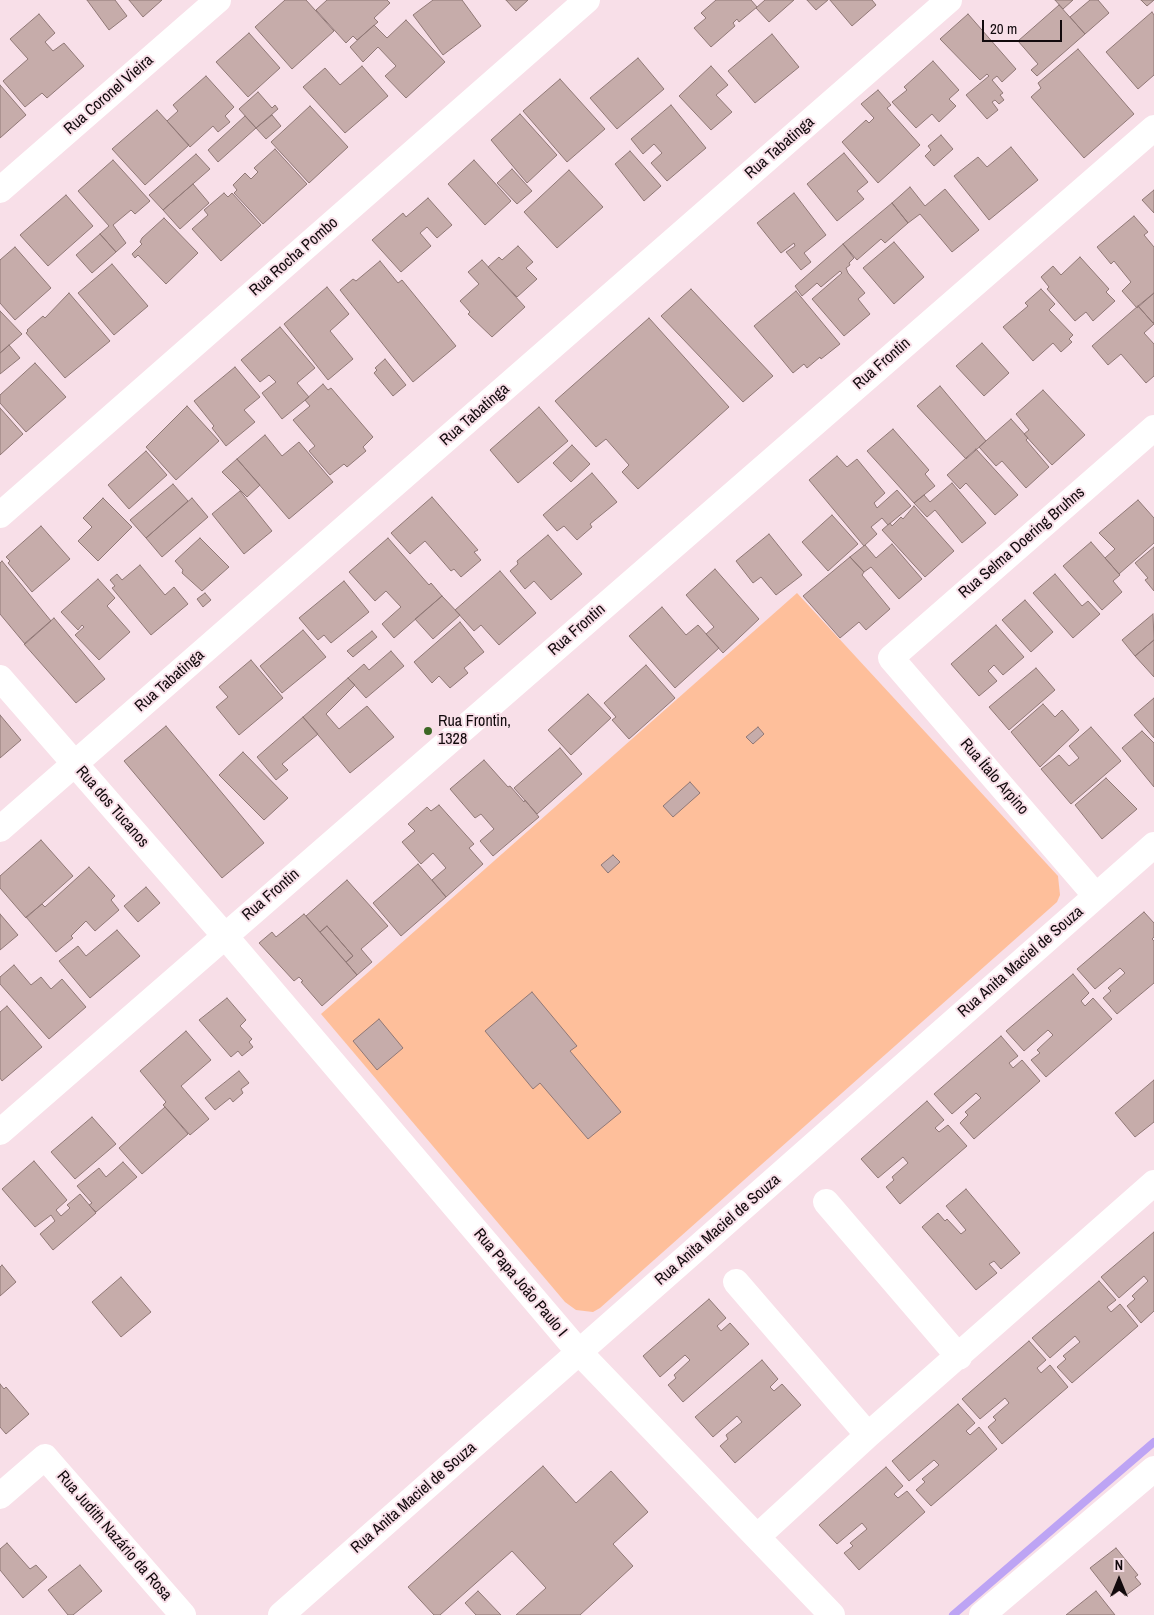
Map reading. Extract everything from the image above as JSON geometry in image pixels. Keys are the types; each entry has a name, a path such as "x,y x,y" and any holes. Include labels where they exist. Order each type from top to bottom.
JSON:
{"street":[{"name":"Rua Coronel Vieira","path":"0,190 218,0"},
{"name":"Rua Rocha Pombo","path":"0,515 587,0"},
{"name":"Rua Tabatinga","path":"0,830 949,0"},
{"name":"Rua Frontin","path":"0,1132 1154,128"},
{"name":"Rua Selma Doering Bruhns","path":"891,658 1150,441"},
{"name":"Rua Ítalo Arpino","path":"891,658 1096,896"},
{"name":"Rua dos Tucanos","path":"0,678 224,936"},
{"name":"Rua Anita Maciel de Souza","path":"281,1615 1154,845"},
{"name":"Rua Papa João Paulo I","path":"224,936 579,1352 832,1615"},
{"path":"757,1537 868,1436 1154,1183"},
{"path":"826,1202 959,1357"},
{"path":"736,1282 868,1436"},
{"name":"Rua Judith Nazário da Rosa","path":"0,1496 45,1457 182,1615"},
{"path":"982,1615 1154,1469"}],"shaded area":[{"path":"797,593 1058,876 1060,895 1057,902 600,1308 593,1312 576,1310 565,1302 321,1014"}],"building":[{"path":"87,0 115,0 127,16 109,30"},
{"path":"129,0 162,0 143,17"},
{"path":"285,0 306,0 334,31 292,69 255,27"},
{"path":"327,0 387,0 390,3 374,18 378,22 357,40 353,36 346,43 316,10"},
{"path":"433,0 462,0 481,26 443,55 413,15"},
{"path":"506,0 528,0 516,11"},
{"path":"716,0 751,0 757,7 739,22 737,19 733,23 735,26 711,47 694,28 706,18 701,13"},
{"path":"765,0 794,0 769,22 756,8"},
{"path":"807,0 828,0 816,10"},
{"path":"830,0 872,0 876,5 852,26"},
{"path":"1055,0 1073,0 1063,9"},
{"path":"1090,0 1098,0 1109,13 1085,34 1070,17"},
{"path":"1141,0 1154,0 1147,6"},
{"path":"1059,5 1085,34 1037,76 1031,70 1038,64 1018,41"},
{"path":"1152,12 1154,15 1154,75 1138,89 1106,52"},
{"path":"39,14 55,33 45,42 53,51 64,43 84,66 47,98 42,93 25,107 3,81 28,59 10,39"},
{"path":"968,14 1016,69 1002,82 997,76 992,80 1003,93 1000,95 1004,100 999,104 995,100 992,102 998,110 987,119 966,95 989,76 987,74 980,80 940,39"},
{"path":"406,20 445,62 406,98 385,76 396,66 378,47 363,62 350,47 374,25 387,38"},
{"path":"249,33 280,68 248,97 216,62"},
{"path":"772,34 799,67 755,103 728,71"},
{"path":"1078,49 1134,114 1084,158 1031,97 1041,88 1038,83"},
{"path":"638,58 664,89 617,129 590,98"},
{"path":"933,61 959,90 949,99 956,106 939,122 932,114 916,128 892,102 907,90 904,87"},
{"path":"362,66 388,96 345,133 303,87 325,68 340,85"},
{"path":"711,66 728,85 716,95 732,112 711,130 679,96"},
{"path":"206,76 234,107 225,116 230,122 218,132 213,126 190,147 167,121 178,111 173,105"},
{"path":"560,79 605,129 567,162 523,111"},
{"path":"0,85 26,115 0,138"},
{"path":"878,90 891,105 887,108 920,145 878,183 842,142 866,120 869,123 874,118 861,104"},
{"path":"258,92 272,108 275,105 278,109 256,128 239,109"},
{"path":"671,105 706,148 667,181 651,163 662,153 654,144 643,154 631,139"},
{"path":"310,106 348,147 309,183 271,142"},
{"path":"157,110 189,145 145,185 112,149"},
{"path":"520,114 557,155 527,183 491,140"},
{"path":"272,115 281,126 266,139 256,128"},
{"path":"245,116 256,128 218,162 208,150"},
{"path":"941,135 953,149 934,166 925,156 931,150 928,146"},
{"path":"1011,147 1038,180 989,220 954,176 978,157 987,167"},
{"path":"275,149 307,184 263,224 234,193 237,190 233,185 245,173 251,179 258,172 254,168"},
{"path":"630,151 661,186 644,201 615,164"},
{"path":"844,153 868,182 857,191 864,199 837,221 807,184"},
{"path":"196,154 210,169 163,210 149,195"},
{"path":"113,160 150,201 135,214 131,210 113,225 126,243 116,252 100,234 109,226 78,191"},
{"path":"474,160 511,201 485,225 448,184"},
{"path":"512,169 532,191 517,204 497,183"},
{"path":"569,170 603,207 557,248 524,212"},
{"path":"193,184 209,203 180,229 163,210"},
{"path":"910,187 925,206 945,189 979,230 952,252 920,214 908,223 892,203"},
{"path":"1154,190 1154,213 1142,200"},
{"path":"224,193 228,197 232,193 261,225 221,261 192,229 208,215 204,210"},
{"path":"794,193 826,235 804,253 811,262 801,270 786,252 795,246 794,243 781,253 757,223"},
{"path":"66,195 93,226 48,266 20,235"},
{"path":"428,198 452,225 437,238 427,227 420,233 431,246 401,272 372,240 403,213 406,217"},
{"path":"892,203 908,223 885,243 881,239 857,260 843,244"},
{"path":"1134,216 1148,232 1144,235 1154,247 1154,293 1137,308 1122,291 1131,282 1114,261 1111,264 1097,247"},
{"path":"164,218 198,253 166,284 138,255 135,258 132,254 142,244 140,242 142,238"},
{"path":"100,234 116,252 92,273 76,255"},
{"path":"894,242 924,277 894,304 863,268"},
{"path":"843,244 854,258 846,268 865,293 858,299 870,314 844,336 812,299 842,273 840,271 821,287 817,283 802,296 795,286"},
{"path":"518,246 533,262 526,268 537,279 517,297 488,267 499,257 502,260"},
{"path":"15,247 51,288 15,320 0,303 0,260"},
{"path":"1080,257 1109,289 1106,292 1115,301 1093,321 1086,312 1075,321 1047,289 1049,287 1041,277 1053,266 1061,275"},
{"path":"482,260 525,307 492,337 468,314 470,312 460,301 479,284 468,272"},
{"path":"380,261 398,283 402,280 456,346 413,382 340,290 353,279 356,281"},
{"path":"112,264 148,306 114,335 78,293"},
{"path":"327,287 349,314 330,331 353,359 328,380 284,324"},
{"path":"691,289 773,376 743,402 661,316"},
{"path":"1041,289 1055,304 1049,310 1073,335 1069,339 1072,342 1061,352 1053,343 1033,361 1003,327 1028,306 1025,303"},
{"path":"796,291 840,344 807,368 804,364 793,373 754,326"},
{"path":"69,293 110,341 65,378 26,333 43,316 45,318"},
{"path":"1154,293 1154,322 1153,323 1138,306"},
{"path":"1138,306 1154,324 1144,333 1154,344 1154,376 1146,383 1121,354 1108,365 1092,346"},
{"path":"0,311 22,334 0,353"},
{"path":"649,318 729,407 638,489 622,472 629,465 606,439 596,447 555,401"},
{"path":"280,327 315,368 297,383 309,397 282,419 262,393 276,382 269,375 260,382 241,360"},
{"path":"982,343 1009,373 984,396 956,366"},
{"path":"9,345 20,358 0,374 0,353"},
{"path":"385,359 406,385 393,396 374,373 377,370 375,368"},
{"path":"35,363 66,397 26,432 0,403 0,395"},
{"path":"235,367 260,397 244,410 255,422 226,446 212,428 214,426 194,401"},
{"path":"323,384 328,390 331,388 373,437 363,447 366,451 347,467 344,464 330,475 309,451 315,446 293,420 310,406 305,400"},
{"path":"940,386 986,441 966,459 917,406"},
{"path":"1043,390 1085,435 1052,465 1024,434 1029,430 1016,414"},
{"path":"187,406 219,441 176,480 146,447"},
{"path":"539,407 568,441 518,483 490,450"},
{"path":"0,408 23,434 0,455"},
{"path":"1011,419 1028,438 1026,440 1049,467 1026,488 1002,461 996,466 979,447"},
{"path":"893,429 929,470 925,474 935,486 914,503 867,451"},
{"path":"265,435 282,456 299,442 333,482 289,519 237,459"},
{"path":"572,445 590,464 571,482 553,463"},
{"path":"976,449 1018,495 995,515 966,483 960,489 947,475"},
{"path":"146,451 167,475 129,509 108,485"},
{"path":"837,456 847,467 857,459 885,493 874,503 877,508 897,490 911,506 888,525 882,518 871,527 877,534 864,546 809,480"},
{"path":"237,459 260,485 247,497 222,472"},
{"path":"592,473 617,502 590,524 592,527 577,540 564,526 557,531 543,515"},
{"path":"952,483 986,523 962,543 935,510 927,517 914,503 924,495 930,502"},
{"path":"173,484 188,501 146,538 130,520"},
{"path":"240,491 272,531 244,554 212,514"},
{"path":"432,497 478,550 474,552 481,560 461,577 454,569 451,571 425,541 410,554 391,533"},
{"path":"103,498 132,527 98,561 78,541 92,527 83,518"},
{"path":"192,498 208,517 162,557 146,538"},
{"path":"1138,500 1154,518 1154,543 1119,574 1105,558 1115,549 1099,533"},
{"path":"914,506 954,551 925,577 882,530 890,523 892,526 901,517 903,519"},
{"path":"832,515 858,544 828,571 802,542"},
{"path":"41,526 70,559 32,592 8,563 10,561 6,557"},
{"path":"769,534 802,575 776,595 761,577 753,583 736,561"},
{"path":"548,535 582,574 551,600 534,581 525,589 510,571 518,564 517,561"},
{"path":"200,538 229,567 202,591 182,573 183,570 175,561"},
{"path":"388,538 429,585 431,583 442,596 394,638 382,624 401,607 386,591 375,601 349,572"},
{"path":"1091,542 1120,575 1113,581 1122,592 1102,610 1063,566"},
{"path":"892,544 922,579 899,599 871,567 864,572 850,557 865,545 876,558"},
{"path":"1154,547 1154,591 1145,580 1148,578 1135,563"},
{"path":"850,557 864,572 862,575 890,609 866,630 859,622 840,638 803,596"},
{"path":"2,561 51,621 25,644 0,614 0,563"},
{"path":"140,565 165,595 174,587 188,604 151,635 112,588 115,586 110,580 117,574 122,580"},
{"path":"715,569 759,619 723,653 706,634 714,627 686,595"},
{"path":"500,571 536,613 499,645 481,625 474,631 455,610"},
{"path":"1055,574 1082,606 1088,601 1100,614 1073,638 1033,593"},
{"path":"98,579 115,598 107,606 130,632 99,660 75,635 84,627 82,625 78,630 61,612"},
{"path":"344,581 369,612 331,643 324,635 318,640 299,618"},
{"path":"205,593 211,600 203,607 197,599"},
{"path":"442,596 460,615 433,639 415,619"},
{"path":"1025,600 1053,632 1031,652 1002,620"},
{"path":"662,607 686,635 698,625 719,648 675,688 629,636"},
{"path":"1153,614 1154,640 1135,656 1122,640"},
{"path":"54,618 105,679 76,703 24,644"},
{"path":"460,622 484,652 464,668 468,673 450,688 439,676 432,683 414,662"},
{"path":"996,625 1024,657 1003,675 994,665 988,671 997,681 979,696 951,664"},
{"path":"303,630 326,657 282,693 260,666"},
{"path":"372,631 377,637 353,657 347,651"},
{"path":"1154,640 1154,677 1135,656"},
{"path":"391,651 404,666 366,698 348,678 364,664 369,670"},
{"path":"251,660 283,698 239,735 216,707 228,697 219,687"},
{"path":"646,665 675,698 629,739 612,720 616,717 604,703"},
{"path":"1036,668 1055,690 1009,730 989,707"},
{"path":"348,678 355,685 326,714 339,729 367,706 394,737 350,773 303,717"},
{"path":"588,694 611,718 571,755 548,730"},
{"path":"1154,698 1154,738 1134,715"},
{"path":"1043,704 1055,717 1062,710 1079,730 1040,767 1011,732"},
{"path":"0,715 21,740 0,758"},
{"path":"303,717 318,734 282,764 288,770 276,780 257,757"},
{"path":"166,726 264,843 222,878 124,761"},
{"path":"758,727 764,734 753,744 746,737"},
{"path":"1091,727 1121,761 1071,804 1041,769 1059,755 1069,766 1079,758 1069,746"},
{"path":"1142,731 1154,743 1154,787 1122,748"},
{"path":"560,748 582,774 537,814 514,788"},
{"path":"243,752 288,798 264,820 219,775"},
{"path":"484,760 508,787 510,786 524,802 525,800 539,817 493,856 480,841 494,829 481,814 475,818 450,789"},
{"path":"1106,778 1137,809 1102,839 1075,805"},
{"path":"690,782 700,793 673,817 663,806"},
{"path":"439,805 474,844 469,848 483,864 446,897 432,880 446,868 433,853 421,864 402,842 415,831 408,824 427,807 431,811"},
{"path":"41,840 73,876 26,918 0,888 0,876"},
{"path":"613,855 620,862 608,873 601,865"},
{"path":"418,864 446,897 401,936 373,903"},
{"path":"89,867 115,896 111,900 119,910 95,931 86,921 71,936 73,938 56,952 26,917 42,904 45,907"},
{"path":"347,880 388,926 361,949 372,962 357,975 346,962 353,956 327,926 320,932 306,916"},
{"path":"146,887 160,903 138,922 124,906"},
{"path":"1144,912 1154,923 1154,937 1152,939 1154,941 1154,983 1117,1014 1103,998 1111,991 1108,988 1125,973 1120,968 1095,989 1077,969"},
{"path":"0,914 18,935 0,950"},
{"path":"304,914 357,975 322,1006 301,982 303,981 299,977 294,981 259,943 272,932 276,937"},
{"path":"327,926 353,956 346,962 320,932"},
{"path":"117,930 140,956 90,998 59,961 78,946 86,956"},
{"path":"14,965 31,985 41,977 51,989 62,979 86,1007 49,1039 0,984 0,977"},
{"path":"1073,974 1089,993 1081,1001 1085,1006 1093,998 1112,1019 1046,1077 1031,1060 1040,1053 1037,1050 1053,1035 1048,1030 1024,1051 1006,1031"},
{"path":"532,992 577,1046 570,1051 621,1112 588,1139 540,1083 533,1089 485,1031"},
{"path":"227,998 246,1020 240,1026 252,1039 249,1042 253,1047 242,1056 238,1051 231,1057 199,1020"},
{"path":"7,1006 42,1047 2,1081 0,1078 0,1012"},
{"path":"379,1019 403,1048 377,1070 353,1041"},
{"path":"186,1031 211,1060 181,1086 209,1119 190,1135 163,1105 166,1102 140,1071"},
{"path":"1001,1036 1018,1056 1009,1063 1013,1068 1022,1060 1040,1081 974,1139 960,1123 968,1115 965,1112 981,1098 976,1093 952,1114 934,1094"},
{"path":"239,1071 249,1083 241,1089 243,1093 233,1102 230,1098 215,1110 205,1098"},
{"path":"1154,1080 1154,1122 1135,1137 1115,1113"},
{"path":"927,1101 944,1120 935,1128 939,1132 948,1125 967,1146 900,1204 886,1187 894,1180 892,1177 908,1163 903,1157 878,1178 861,1159"},
{"path":"165,1107 188,1134 142,1174 119,1148"},
{"path":"92,1117 116,1144 75,1179 51,1152"},
{"path":"34,1161 67,1200 56,1210 61,1216 70,1208 67,1205 80,1194 96,1213 53,1250 40,1234 55,1221 51,1215 35,1227 2,1189"},
{"path":"123,1162 137,1177 96,1212 89,1205 92,1203 77,1186 99,1168 106,1177"},
{"path":"966,1189 1020,1253 1001,1269 994,1261 989,1264 997,1273 976,1290 922,1227 938,1213 945,1221 947,1219 961,1234 966,1230 946,1206"},
{"path":"1154,1232 1154,1311 1141,1323 1127,1306 1135,1299 1132,1296 1148,1281 1144,1276 1119,1298 1101,1277"},
{"path":"2,1265 16,1282 0,1296 0,1267"},
{"path":"121,1277 151,1312 121,1337 92,1302"},
{"path":"1099,1281 1116,1300 1107,1307 1111,1312 1120,1304 1138,1326 1072,1383 1057,1367 1066,1359 1063,1356 1080,1342 1075,1336 1050,1358 1032,1338"},
{"path":"709,1299 726,1318 717,1326 721,1331 730,1323 749,1344 683,1402 668,1385 676,1378 674,1375 690,1360 685,1355 660,1377 643,1356"},
{"path":"1029,1341 1046,1360 1037,1368 1041,1373 1050,1365 1068,1387 1002,1444 988,1427 996,1420 993,1417 1009,1403 1005,1398 980,1419 962,1399"},
{"path":"762,1360 778,1379 770,1387 774,1391 782,1384 801,1405 735,1463 720,1446 728,1439 726,1435 742,1422 737,1416 713,1437 695,1417"},
{"path":"0,1384 4,1389 6,1387 29,1414 6,1434 0,1427"},
{"path":"958,1404 975,1423 966,1431 970,1435 979,1427 997,1449 931,1506 916,1490 925,1482 922,1479 939,1465 934,1460 909,1481 892,1461"},
{"path":"543,1466 576,1503 611,1471 648,1512 613,1544 633,1566 580,1615 516,1615 546,1588 512,1551 440,1615 434,1615 408,1587"},
{"path":"886,1467 903,1486 894,1494 898,1498 907,1491 925,1512 859,1570 844,1553 853,1546 850,1543 867,1529 862,1523 837,1544 819,1525"},
{"path":"7,1543 30,1569 36,1565 47,1577 23,1598 0,1570 0,1549"},
{"path":"1116,1548 1138,1575 1135,1577 1141,1584 1125,1596 1120,1590 1112,1596 1090,1568"},
{"path":"80,1565 102,1591 73,1615 68,1615 48,1590"},
{"path":"478,1591 501,1615 476,1615 465,1603"},
{"path":"1096,1591 1115,1615 1066,1615"}],"waterway":[{"path":"953,1615 1154,1442"}],"place":[{"name":"Rua Frontin, 1328","path":"428,731"}]}
